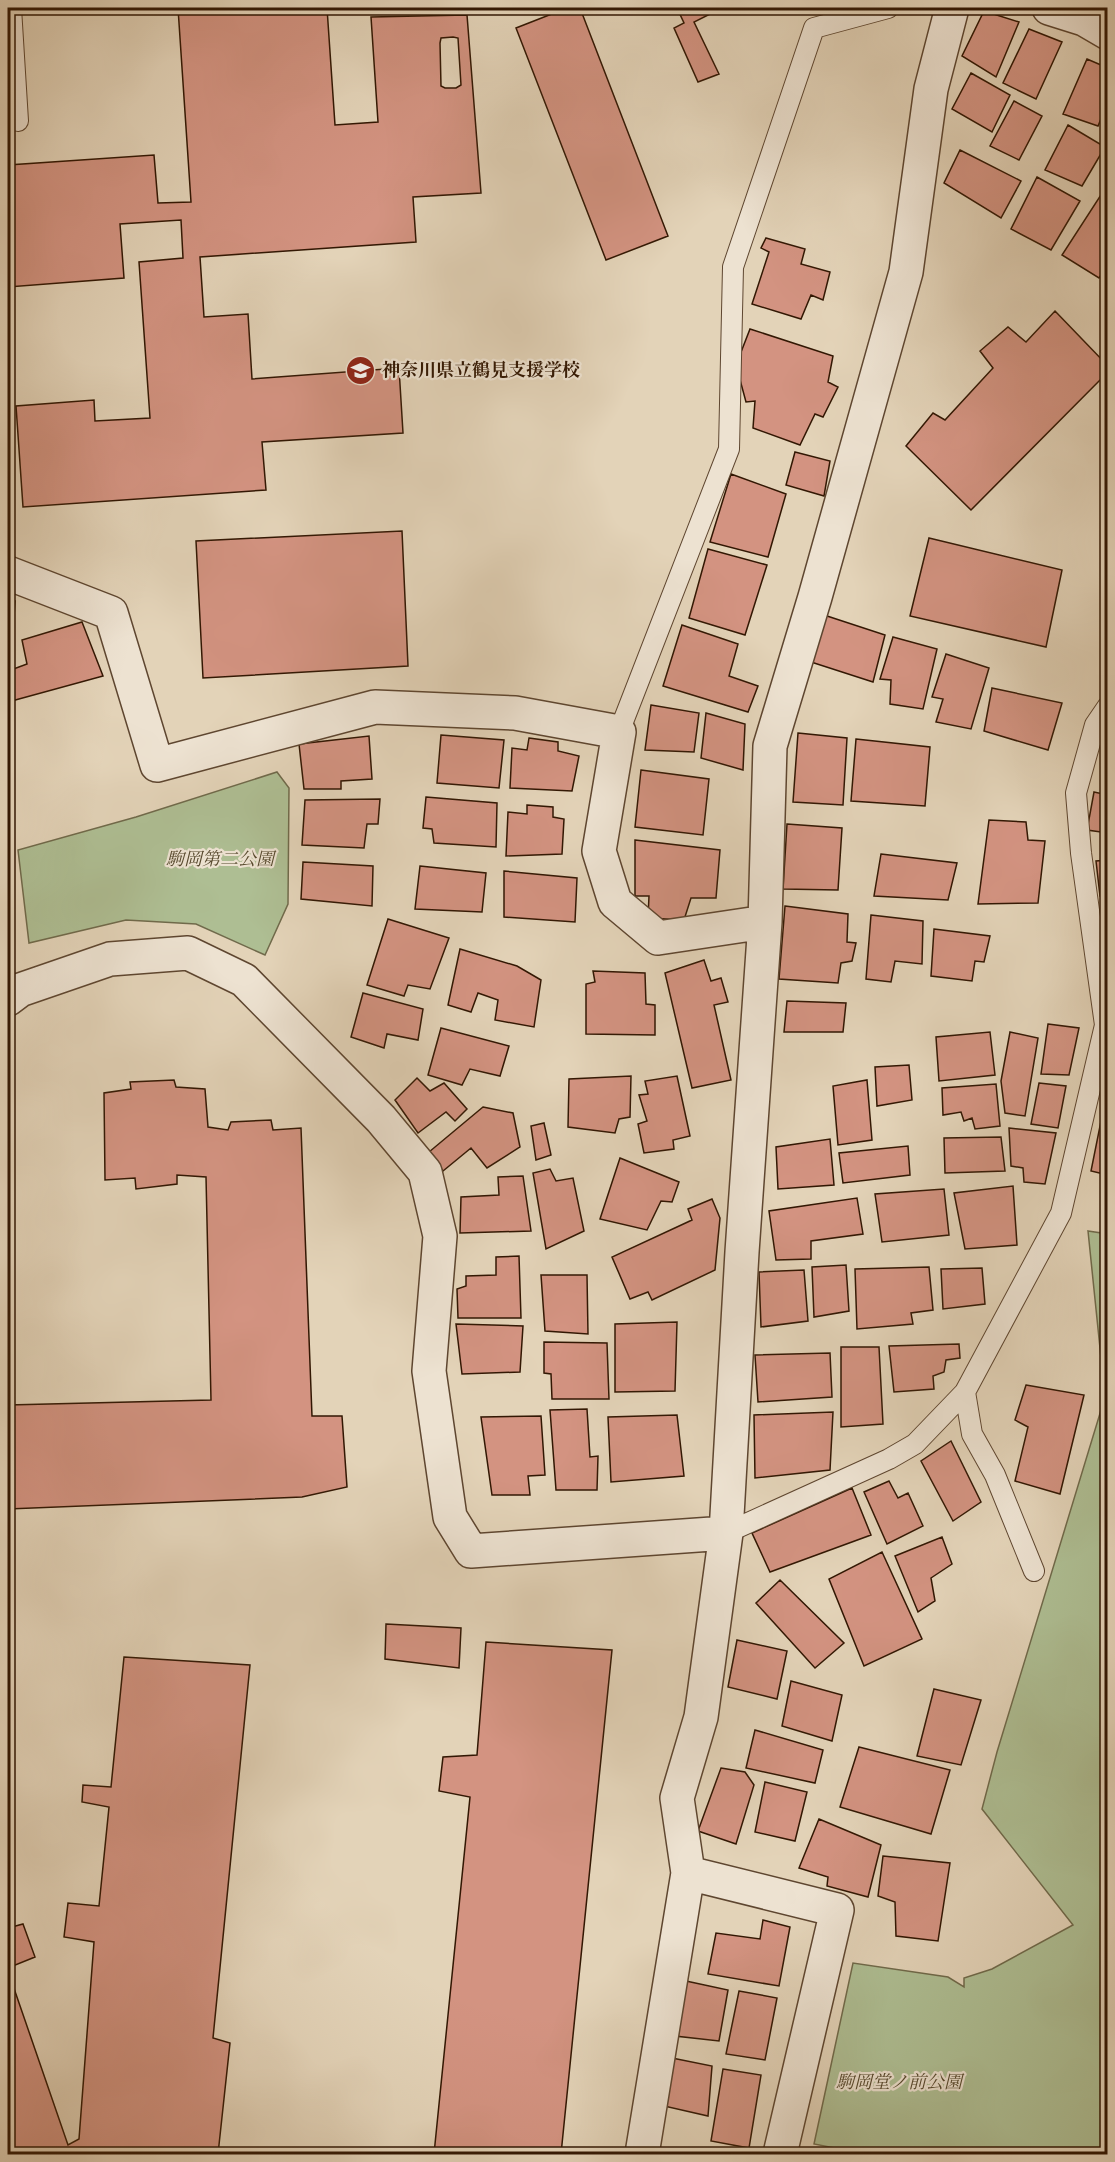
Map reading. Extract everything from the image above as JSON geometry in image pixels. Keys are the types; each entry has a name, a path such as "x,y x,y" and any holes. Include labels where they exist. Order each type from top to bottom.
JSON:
{"street":[{"path":"642,2154 688,1873 677,1798 701,1718 726,1533 765,922 770,746 815,597 906,272 931,89 952,8"},
{"path":"1049,8 1084,19 1107,33"},
{"path":"8,573 111,614 157,765 375,707 515,713 619,732 599,851 615,902 658,938 765,922"},
{"path":"8,999 20,990 110,959 188,953 244,980 381,1119 425,1172 440,1236 429,1371 450,1517 471,1551 726,1533"},
{"path":"688,1873 837,1910 780,2154"}],"lane":[{"path":"11,8 18,122"},
{"path":"619,732 729,449 733,267 814,28 888,8"},
{"path":"726,1533 889,1459 915,1444 965,1392 1061,1213 1105,1025 1081,853 1076,793 1095,725 1107,706"},
{"path":"965,1392 972,1434 995,1475 1034,1571"}],"green space":[{"name":"駒岡第二公園","path":"277,772 289,788 288,904 265,955 196,924 126,920 29,943 18,850 136,817"},
{"name":"駒岡堂ノ前公園","path":"1088,1231 1108,1234 1107,2154 865,2154 814,2144 853,1963 948,1977 964,1987 964,1978 992,1969 1073,1925 982,1809 997,1752 1105,1397"}],"building":[{"path":"178,8 327,8 335,125 378,122 371,17 467,15 481,193 413,197 416,242 200,257 204,317 248,314 252,379 399,368 403,433 262,442 266,490 23,507 16,406 94,400 95,421 150,418 139,262 183,258 181,220 120,224 124,278 8,287 8,165 154,155 158,203 191,202","holes":["441,38 458,38 461,85 456,88 445,88 441,86"]},
{"path":"567,8 580,8 668,236 606,260 516,28"},
{"path":"677,8 722,8 694,22 719,74 698,82 674,28 684,23"},
{"path":"984,11 1019,22 996,77 962,56"},
{"path":"1029,29 1062,42 1036,99 1003,83"},
{"path":"1087,59 1108,68 1108,102 1098,126 1063,114"},
{"path":"971,73 1010,95 992,132 952,109"},
{"path":"1014,101 1042,116 1019,160 990,146"},
{"path":"1068,125 1105,147 1082,186 1045,170"},
{"path":"960,150 1021,181 1001,218 944,183"},
{"path":"1037,177 1080,201 1051,250 1011,229"},
{"path":"1108,184 1108,265 1099,278 1062,255"},
{"path":"766,238 805,249 801,264 830,272 823,300 811,295 801,319 752,304 769,252 761,248"},
{"path":"1055,311 1108,366 1108,372 971,510 906,446 933,413 945,420 993,368 980,351 1008,327 1026,342"},
{"path":"750,329 833,356 828,382 838,387 823,417 815,414 800,445 753,428 755,401 746,402 736,365"},
{"path":"795,452 830,461 824,496 786,485"},
{"path":"731,474 786,494 768,557 710,542"},
{"path":"402,531 408,666 203,678 196,541"},
{"path":"929,538 1062,570 1046,647 910,616"},
{"path":"708,549 767,565 745,635 689,618"},
{"path":"8,600 15,601 11,664 8,663"},
{"path":"824,615 885,635 873,682 811,662"},
{"path":"82,622 103,676 8,702 8,671 27,664 22,640"},
{"path":"682,625 738,644 729,676 758,686 748,712 663,686"},
{"path":"893,637 937,649 923,709 890,704 891,680 880,679"},
{"path":"946,654 989,668 971,729 936,722 943,699 932,697"},
{"path":"992,688 1062,703 1048,750 984,731"},
{"path":"651,705 699,713 694,752 645,750"},
{"path":"706,713 745,724 743,770 701,758"},
{"path":"798,733 847,738 843,805 793,802"},
{"path":"441,735 504,740 499,788 437,783"},
{"path":"369,736 372,779 341,781 341,789 304,789 299,744"},
{"path":"529,738 558,742 558,751 579,756 572,791 510,788 512,748 527,750"},
{"path":"856,739 930,747 925,806 851,801"},
{"path":"641,770 709,779 703,835 635,827"},
{"path":"1094,792 1108,795 1108,833 1087,830"},
{"path":"426,797 497,803 496,847 434,843 432,829 423,828"},
{"path":"380,799 378,824 367,824 364,848 302,845 305,800"},
{"path":"527,805 553,807 553,817 564,819 562,854 506,856 508,812 527,814"},
{"path":"989,820 1026,822 1028,840 1045,841 1038,903 978,904"},
{"path":"787,824 842,828 838,890 783,889"},
{"path":"635,840 720,850 716,898 691,898 684,920 648,918 649,896 635,896"},
{"path":"881,854 957,863 948,900 874,896"},
{"path":"1108,860 1108,896 1100,896 1096,861"},
{"path":"303,862 373,866 372,906 301,899"},
{"path":"420,866 486,873 482,912 415,909"},
{"path":"504,871 577,878 575,922 504,917"},
{"path":"785,906 848,914 847,942 856,943 852,961 841,963 838,983 779,979"},
{"path":"871,915 923,921 922,964 895,961 891,982 866,979"},
{"path":"388,919 449,938 430,989 408,985 404,996 367,985"},
{"path":"934,929 990,936 984,962 975,961 972,981 931,976"},
{"path":"460,949 517,966 541,980 534,1027 495,1020 498,1000 478,993 471,1012 448,1005"},
{"path":"704,960 711,981 721,978 728,1002 714,1005 731,1080 692,1088 665,973"},
{"path":"593,971 645,973 646,1004 655,1005 655,1035 586,1034 586,984 595,982"},
{"path":"363,993 423,1009 418,1040 387,1034 384,1048 351,1037"},
{"path":"787,1001 846,1003 843,1032 784,1032"},
{"path":"1048,1024 1079,1028 1069,1075 1041,1074"},
{"path":"441,1028 509,1046 500,1076 470,1069 462,1085 428,1075"},
{"path":"990,1032 995,1075 939,1081 936,1037"},
{"path":"1010,1032 1038,1038 1025,1116 1005,1113 1001,1081"},
{"path":"909,1065 912,1100 877,1106 875,1067"},
{"path":"631,1076 630,1117 619,1119 615,1133 568,1127 569,1079"},
{"path":"677,1076 690,1136 673,1140 674,1149 644,1153 638,1124 647,1121 639,1095 648,1094 645,1081"},
{"path":"417,1078 430,1091 444,1083 467,1109 455,1121 446,1112 418,1133 395,1100"},
{"path":"174,1080 176,1087 205,1089 208,1127 228,1130 231,1122 271,1120 273,1130 301,1128 312,1416 342,1416 347,1487 302,1497 8,1509 8,1405 211,1400 206,1177 177,1175 177,1184 136,1189 135,1178 105,1180 104,1093 131,1089 130,1082"},
{"path":"867,1080 872,1140 838,1145 833,1086"},
{"path":"1039,1083 1066,1086 1058,1128 1031,1124"},
{"path":"996,1084 1000,1126 975,1129 972,1118 964,1121 961,1112 943,1115 942,1088"},
{"path":"483,1107 513,1113 520,1147 487,1168 471,1148 443,1171 429,1152"},
{"path":"1101,1121 1108,1122 1108,1175 1091,1171"},
{"path":"544,1123 551,1155 536,1160 531,1126"},
{"path":"1009,1128 1056,1133 1045,1184 1024,1182 1023,1168 1011,1166"},
{"path":"1001,1137 1005,1171 945,1173 944,1138"},
{"path":"830,1139 834,1185 778,1189 776,1147"},
{"path":"908,1146 910,1175 843,1183 839,1153"},
{"path":"620,1158 679,1182 672,1202 661,1201 647,1230 600,1219"},
{"path":"550,1169 556,1181 573,1178 584,1231 546,1249 533,1173"},
{"path":"523,1176 531,1231 460,1233 461,1197 499,1195 498,1177"},
{"path":"1013,1186 1017,1245 965,1249 954,1193"},
{"path":"944,1189 949,1235 882,1242 875,1194"},
{"path":"857,1198 863,1234 811,1241 811,1259 776,1260 769,1211"},
{"path":"712,1199 720,1218 715,1270 652,1300 648,1292 630,1299 612,1257 692,1220 688,1209"},
{"path":"519,1256 521,1318 458,1318 457,1289 466,1286 466,1276 496,1275 496,1257"},
{"path":"846,1265 849,1311 814,1317 812,1267"},
{"path":"929,1267 933,1310 911,1313 913,1324 857,1329 855,1269"},
{"path":"982,1268 985,1304 943,1309 941,1269"},
{"path":"804,1270 808,1321 761,1327 759,1272"},
{"path":"541,1275 587,1275 588,1334 545,1331"},
{"path":"677,1322 675,1391 615,1392 615,1324"},
{"path":"456,1324 523,1326 520,1372 462,1374"},
{"path":"544,1342 607,1343 609,1399 552,1399 551,1374 544,1373"},
{"path":"959,1344 960,1358 946,1360 944,1372 933,1376 934,1389 894,1392 889,1346"},
{"path":"841,1347 879,1347 883,1424 841,1427"},
{"path":"830,1353 832,1397 758,1402 755,1355"},
{"path":"1026,1385 1084,1395 1060,1494 1015,1481 1028,1427 1015,1420"},
{"path":"587,1409 590,1457 598,1456 597,1490 556,1490 550,1410"},
{"path":"833,1412 830,1470 755,1478 754,1415"},
{"path":"677,1415 684,1476 611,1482 608,1417"},
{"path":"541,1416 545,1475 528,1476 530,1495 492,1495 481,1417"},
{"path":"951,1441 981,1502 953,1521 921,1461"},
{"path":"889,1481 898,1498 908,1493 923,1526 887,1544 864,1492"},
{"path":"852,1488 871,1535 770,1572 752,1533"},
{"path":"942,1537 952,1564 931,1578 935,1601 918,1612 895,1556"},
{"path":"882,1552 922,1639 864,1666 829,1579"},
{"path":"780,1580 844,1643 815,1668 756,1603"},
{"path":"386,1624 461,1628 459,1668 385,1659"},
{"path":"737,1640 787,1651 777,1699 728,1687"},
{"path":"486,1642 612,1650 561,2154 434,2154 470,1797 439,1791 443,1757 477,1755"},
{"path":"124,1657 250,1665 213,2038 230,2043 218,2154 8,2154 8,1971 68,2145 79,2139 94,1942 64,1937 68,1903 99,1906 109,1807 82,1802 83,1785 111,1787"},
{"path":"791,1681 842,1695 832,1741 782,1726"},
{"path":"934,1689 981,1700 961,1765 917,1756"},
{"path":"755,1730 823,1750 815,1783 746,1768"},
{"path":"859,1747 950,1770 931,1834 840,1807"},
{"path":"721,1768 745,1772 754,1785 736,1844 698,1831"},
{"path":"765,1782 807,1792 795,1841 755,1832"},
{"path":"819,1819 881,1845 868,1897 827,1886 828,1877 799,1868"},
{"path":"883,1856 950,1863 938,1941 896,1936 895,1902 878,1896"},
{"path":"763,1920 790,1927 779,1986 708,1974 716,1933 760,1939"},
{"path":"23,1924 35,1957 8,1968 8,1928"},
{"path":"686,1981 728,1990 719,2041 675,2036"},
{"path":"739,1991 777,1998 765,2060 726,2054"},
{"path":"672,2058 712,2066 708,2116 664,2106"},
{"path":"723,2069 761,2075 749,2148 711,2141"}],"place":[{"name":"神奈川県立鶴見支援学校","path":"361,371"}]}
